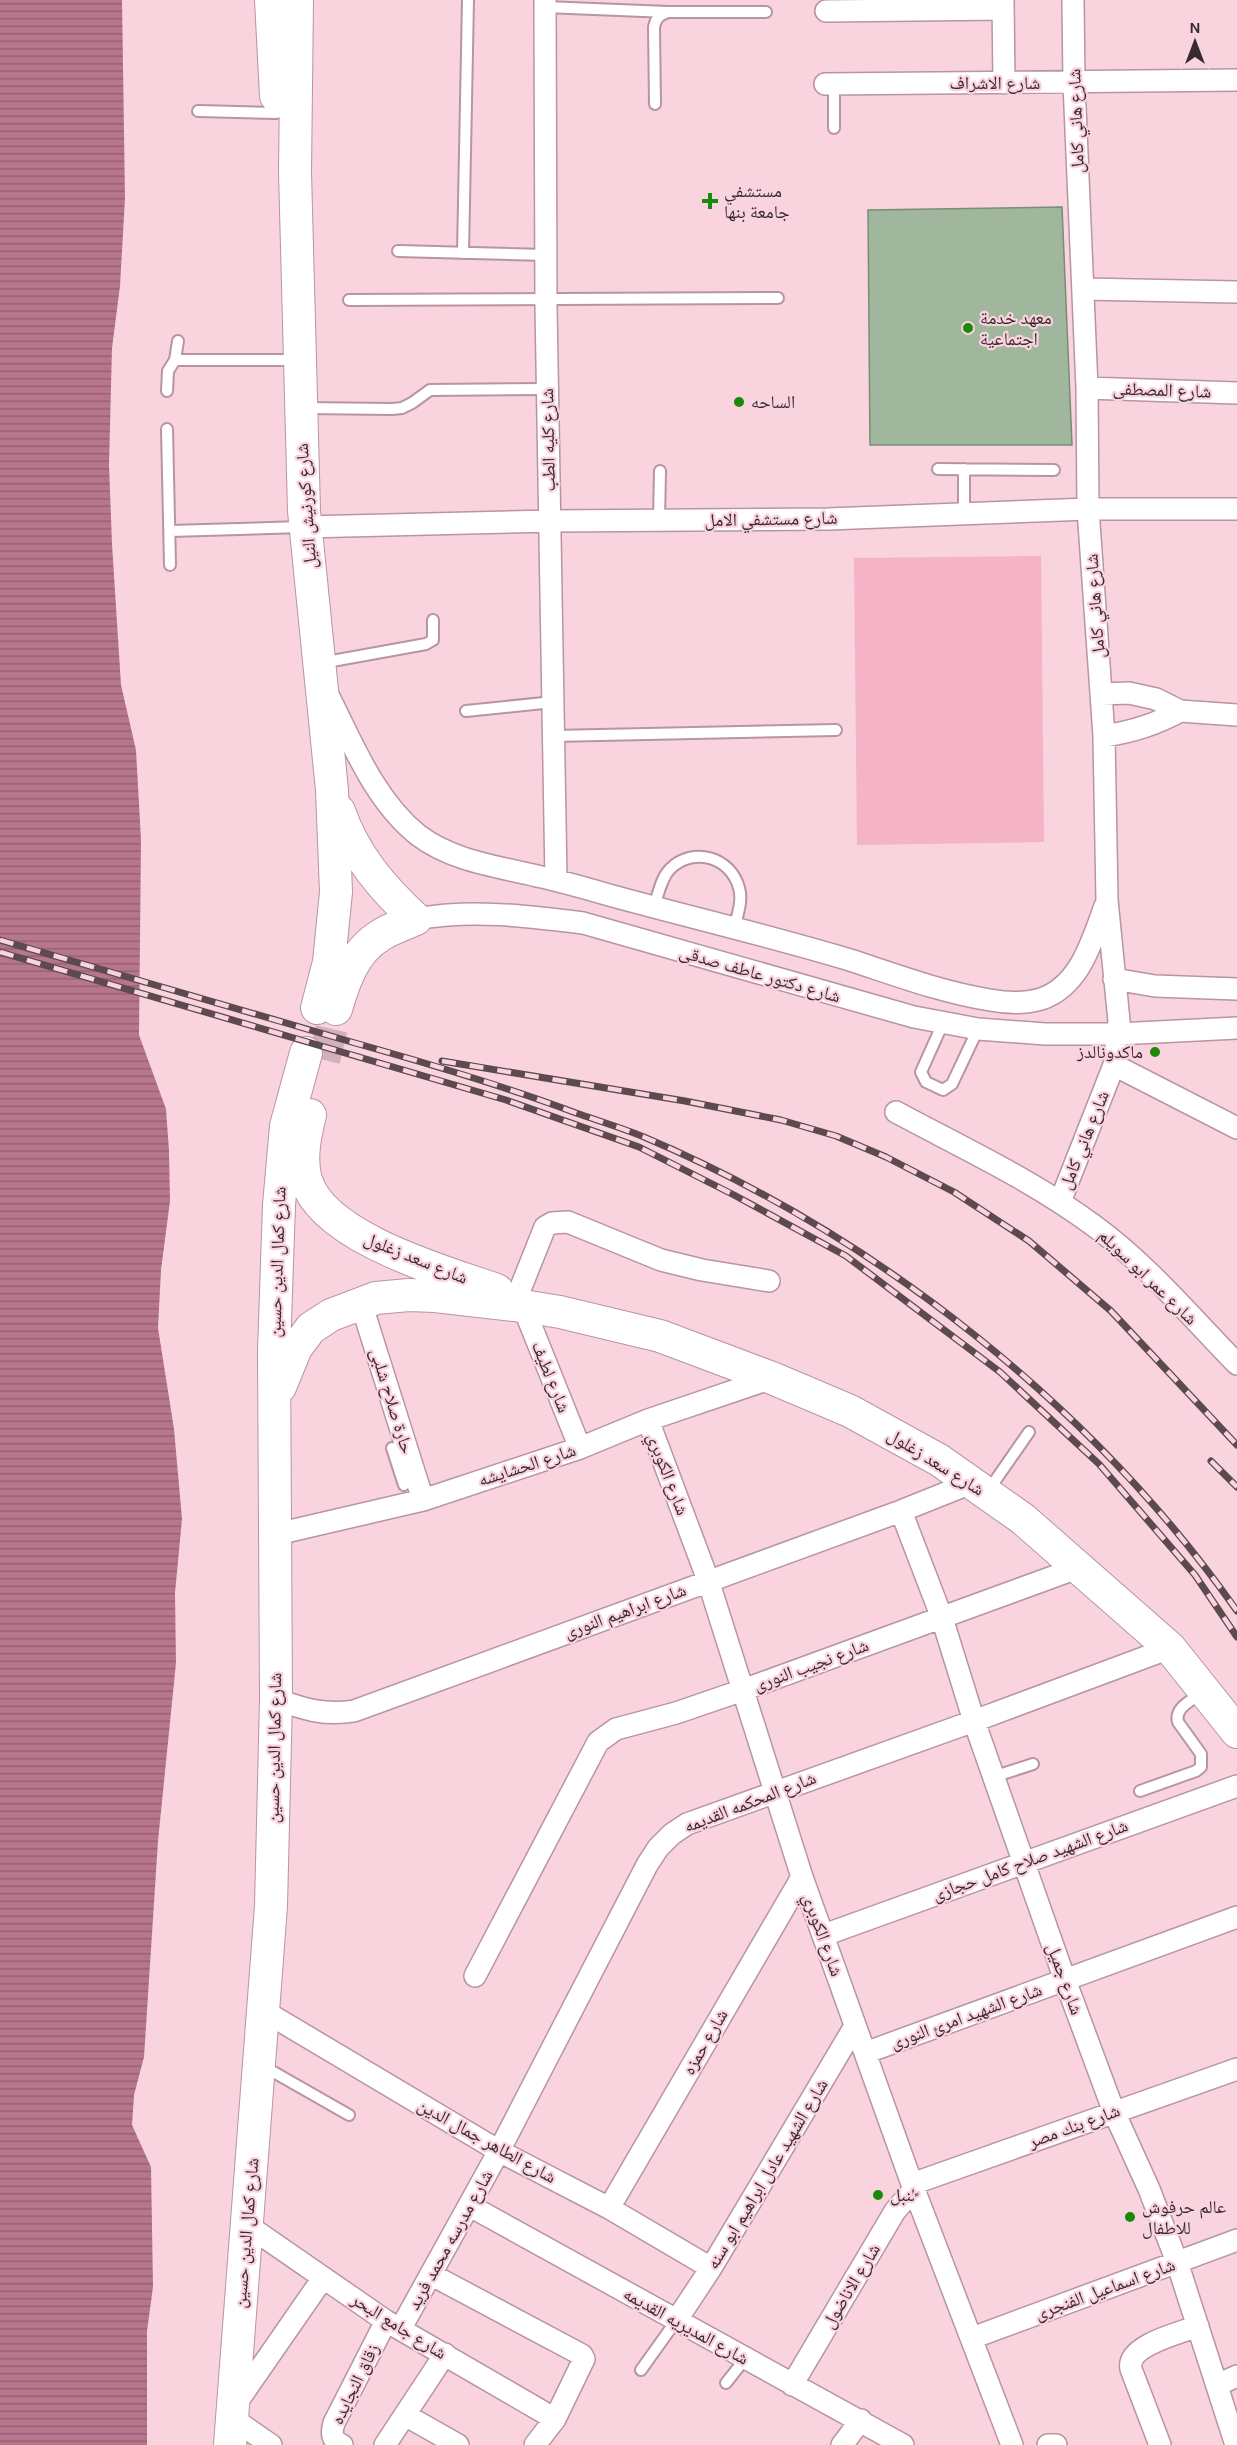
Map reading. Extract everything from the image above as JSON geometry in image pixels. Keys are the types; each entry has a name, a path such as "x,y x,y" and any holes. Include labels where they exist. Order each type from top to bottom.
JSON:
{"main road":[{"path":"271,0 279,130 295,172"},
{"name":"شارع كورنيش النيل","path":"297,0 295,172 305,527 332,790 336,892 326,1011"},
{"path":"295,172 303,158 312,126 320,0"},
{"path":"332,790 345,827 363,861 387,892 416,919"},
{"name":"شارع دكتور عاطف صدقى","path":"326,1011 363,950 381,935 416,919"},
{"name":"شارع سعد زغلول","path":"315,1056 305,1137 306,1179 315,1197 328,1212 350,1230 378,1245 520,1301 660,1336 772,1378 850,1411 939,1460 1023,1518 1170,1648 1206,1690 1237,1732"},
{"name":"شارع كمال الدين حسين","path":"231,2424 271,1906 276,1699 275,1289 281,1163 286,1126 315,1056"},
{"name":"شارع سعد زغلول","path":"276,1395 297,1348 311,1328 331,1315 361,1303 376,1298 409,1295 520,1301"}],"street":[{"name":"شارع هاني كامل","path":"1060,1202 1114,1065 1118,1034 1107,900 1104,736 1088,509 1087,388 1074,83 1073,0"},
{"name":"شارع كليه الطب","path":"545,4 547,389 556,880"},
{"path":"826,10 1003,4 1004,83"},
{"name":"شارع الاشراف","path":"830,84 1237,80"},
{"path":"1083,289 1237,292"},
{"name":"شارع المصطفى","path":"1087,388 1237,393"},
{"name":"شارع مستشفي الامل","path":"305,527 964,515 1088,509 1237,509"},
{"name":"شارع دكتور عاطف صدقى","path":"321,673 381,793 398,816 441,850 467,860 556,880 849,960 936,988 991,1000 1019,1003 1040,999 1063,986 1079,968 1107,900"},
{"path":"1101,694 1129,693 1156,699 1180,711 1237,715"},
{"path":"1104,736 1133,732 1158,724 1180,711"},
{"name":"شارع دكتور عاطف صدقى","path":"416,919 438,915 492,915 538,917 583,923 914,1017 978,1029 1045,1034 1118,1034 1237,1028"},
{"path":"1114,979 1155,986 1237,989"},
{"path":"978,1029 991,1000"},
{"path":"1114,1065 1237,1128"},
{"name":"شارع عمر ابو سويلم","path":"896,1113 1026,1180 1095,1226 1124,1251 1236,1360"},
{"path":"520,1301 545,1227 560,1221 568,1222 661,1260 702,1270 769,1281"},
{"name":"شارع لطيف","path":"520,1301 580,1448"},
{"name":"حارة صلاح شلبى","path":"361,1303 405,1474 423,1500"},
{"name":"شارع الحشايشه","path":"277,1534 423,1500 580,1448 648,1420 772,1378"},
{"name":"شارع الكوبري","path":"648,1420 708,1580 802,1876 855,2026 914,2189 1012,2445"},
{"name":"شارع ابراهيم النورى","path":"276,1699 319,1713 336,1714 354,1711 901,1511 978,1488"},
{"name":"شارع جميل","path":"901,1511 942,1618 993,1777 1065,1980 1114,2112 1149,2189 1177,2262 1236,2445"},
{"name":"شارع نجيب النورى","path":"475,1976 598,1742 608,1734 616,1729 676,1713 743,1690 1080,1568"},
{"name":"شارع المحكمه القديمه","path":"499,2151 658,1848 672,1834 687,1824 774,1791 974,1721 1170,1648"},
{"name":"شارع الشهيد صلاح كامل حجازى","path":"824,1935 1237,1786"},
{"name":"شارع حمزه","path":"609,2208 802,1876"},
{"name":"شارع الشهيد امرئ النورى","path":"865,2053 1237,1917"},
{"name":"شارع الطاهر جمال الدين","path":"264,2011 499,2151 609,2208 711,2268"},
{"name":"شارع الشهيد عادل ابراهيم ابو سنه","path":"676,2321 711,2268 855,2026"},
{"name":"شارع بنك مصر","path":"914,2189 1114,2112 1237,2069"},
{"name":"شارع مدرسه محمد فريد","path":"394,2325 432,2275 499,2151"},
{"name":"شارع الاناضول","path":"792,2385 895,2211 914,2189"},
{"name":"شارع المديريه القديمه","path":"470,2206 903,2445"},
{"name":"شارع جامع البحر","path":"247,2225 394,2325 555,2419"},
{"name":"شارع اسماعيل الفنجرى","path":"972,2338 1237,2240"},
{"path":"432,2275 582,2355 584,2362 544,2442"},
{"path":"272,2445 231,2424 323,2278"},
{"name":"زقاق النجايده","path":"342,2445 335,2442 333,2437 334,2423 394,2325"},
{"path":"1160,2445 1130,2364 1135,2353 1141,2348 1198,2326"},
{"path":"385,2445 445,2354"},
{"path":"1216,2385 1237,2376"},
{"path":"405,2415 458,2445"},
{"path":"842,2445 861,2420"},
{"path":"1048,2445 1056,2445"}],"lane":[{"path":"463,253 468,0"},
{"path":"545,4 668,12 766,12"},
{"path":"655,104 654,27 656,20 668,12"},
{"path":"830,84 834,128"},
{"path":"198,111 277,113"},
{"path":"398,251 546,255"},
{"path":"349,300 778,298"},
{"path":"166,392 168,371 175,360 178,341"},
{"path":"175,360 300,360"},
{"path":"301,408 392,409 412,403 430,390 547,389"},
{"path":"167,429 170,565"},
{"path":"938,469 1054,470"},
{"path":"964,469 964,515"},
{"path":"658,520 660,471"},
{"path":"170,531 305,527"},
{"path":"321,673 426,644 434,636 434,620"},
{"path":"466,711 553,702"},
{"path":"553,736 836,730"},
{"path":"654,907 661,884 669,870 688,858 711,857 725,864 735,876 740,890 734,929"},
{"path":"943,1023 921,1072 926,1082 943,1090 952,1084 978,1029"},
{"path":"978,1488 1029,1432"},
{"path":"392,1448 405,1474"},
{"path":"1140,1791 1196,1771 1201,1767 1201,1754 1176,1716 1178,1710 1206,1690"},
{"path":"993,1777 1033,1764"},
{"path":"260,2064 349,2115"},
{"path":"641,2370 676,2321"},
{"path":"726,2383 745,2359"}],"shaded area":[{"path":"0,0 122,0 125,198 120,286 112,348 109,465 112,544 121,685 136,750 141,840 139,1035 166,1109 170,1201 161,1270 158,1328 174,1429 182,1519 175,1593 176,1663 158,1841 144,2057 134,2095 132,2125 151,2167 153,2287 147,2331 147,2445 0,2445"},
{"path":"1041,556 1044,842 857,845 854,558"}],"building":[{"name":"معهد خدمة اجتماعية","path":"1062,207 1072,445 870,445 868,210"}],"tunnel":[{"path":"324,1060 335,1014"}],"railway":[{"path":"0,940 494,1085 644,1137 730,1177 814,1224 895,1276 973,1334 1047,1397 1116,1464 1180,1536 1237,1611"},
{"path":"0,952 506,1100 639,1147 846,1256 1000,1372 1099,1464 1195,1575 1237,1637"},
{"path":"442,1061 685,1101 781,1120 836,1136 886,1157 954,1192 1029,1241 1111,1311 1237,1445"},
{"path":"1211,1461 1237,1487"}],"place":[{"name":"مستشفي جامعة بنها","path":"710,201"},
{"name":"معهد خدمة اجتماعية","path":"968,328"},
{"name":"الساحه","path":"739,402"},
{"name":"ماكدونالدز","path":"1155,1052"},
{"name":"لنبل ً","path":"878,2195"},
{"name":"عالم حرفوش للاطفال","path":"1130,2217"}]}
